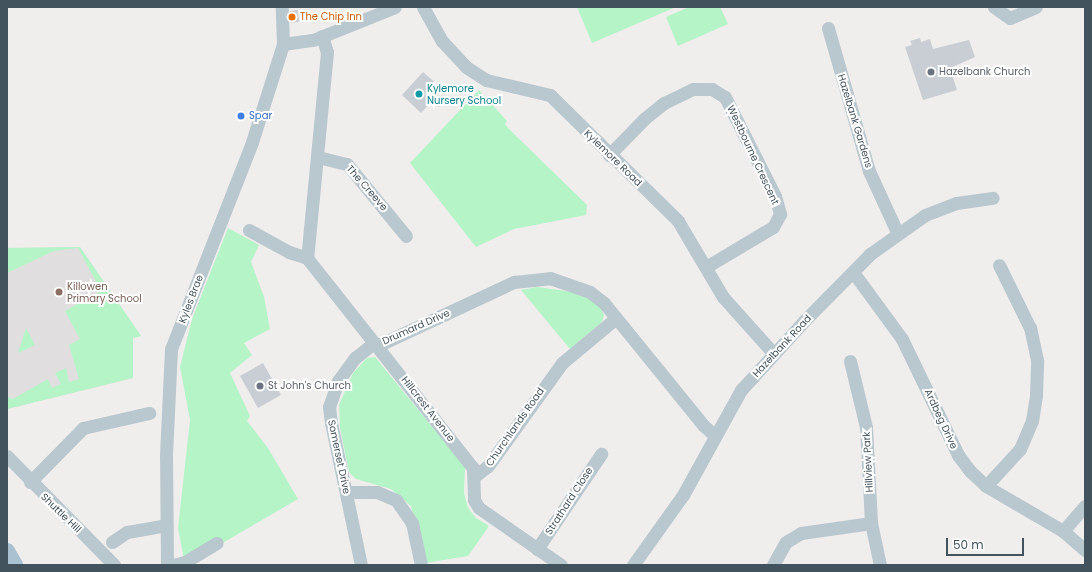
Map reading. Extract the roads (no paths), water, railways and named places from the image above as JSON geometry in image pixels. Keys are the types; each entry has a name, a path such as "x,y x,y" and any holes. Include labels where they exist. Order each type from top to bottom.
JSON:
{"main road":[{"path":"7,551 15,565"}],"street":[{"name":"Kyles Brae","path":"167,565 166,455 171,348 250,149 283,44 282,7"},
{"path":"283,44 296,45 395,7"},
{"name":"Kylemore Road","path":"423,7 442,41 466,67 486,80 550,95 609,155 678,221 723,297 773,353"},
{"path":"994,7 1010,18 1036,7"},
{"name":"Hazelbank Gardens","path":"828,28 869,170 898,234"},
{"path":"249,230 289,252 307,258 327,52 322,36"},
{"name":"Westbourne Crescent","path":"609,155 644,119 664,103 693,89 712,89 725,97 772,190 780,214 773,227 706,266"},
{"name":"The Creeve","path":"318,157 347,164 406,236"},
{"name":"Hazelbank Road","path":"633,565 682,494 714,435 741,390 773,353 853,272 898,234 937,209 956,203 993,198"},
{"name":"Drumard Drive","path":"307,258 377,344 529,278 550,278 590,292 616,318 714,435"},
{"path":"986,486 1020,449 1032,421 1036,395 1037,360 1030,328 999,265"},
{"name":"Ardbeg Drive","path":"853,272 902,339 958,455 986,486 1063,531 1085,550"},
{"name":"Churchlands Road","path":"475,476 488,466 562,363 616,318"},
{"name":"Hillcrest Avenue","path":"377,344 467,460 475,476"},
{"name":"Somerset Drive","path":"361,565 335,448 329,407 342,375 355,358 377,344"},
{"name":"Hillview Park","path":"850,361 866,427 871,523 880,565"},
{"path":"30,482 83,428 149,413"},
{"name":"Strathard Close","path":"537,549 601,454"},
{"name":"Shuttle Hill","path":"9,458 30,482 114,565"},
{"path":"475,476 474,500 478,508 561,565"},
{"path":"346,492 377,492 396,500 412,523 420,565"},
{"path":"1063,531 1085,506"},
{"path":"772,565 786,542 801,533 871,523"},
{"path":"112,542 127,532 166,525"},
{"path":"173,565 185,562 217,543"}],"place":[{"name":"The Chip Inn","path":"292,17"},
{"name":"Hazelbank Church","path":"931,72"},
{"name":"Kylemore Nursery School","path":"419,94"},
{"name":"Spar","path":"241,116"},
{"name":"Killowen Primary School","path":"59,292"},
{"name":"St John's Church","path":"260,386"}]}
